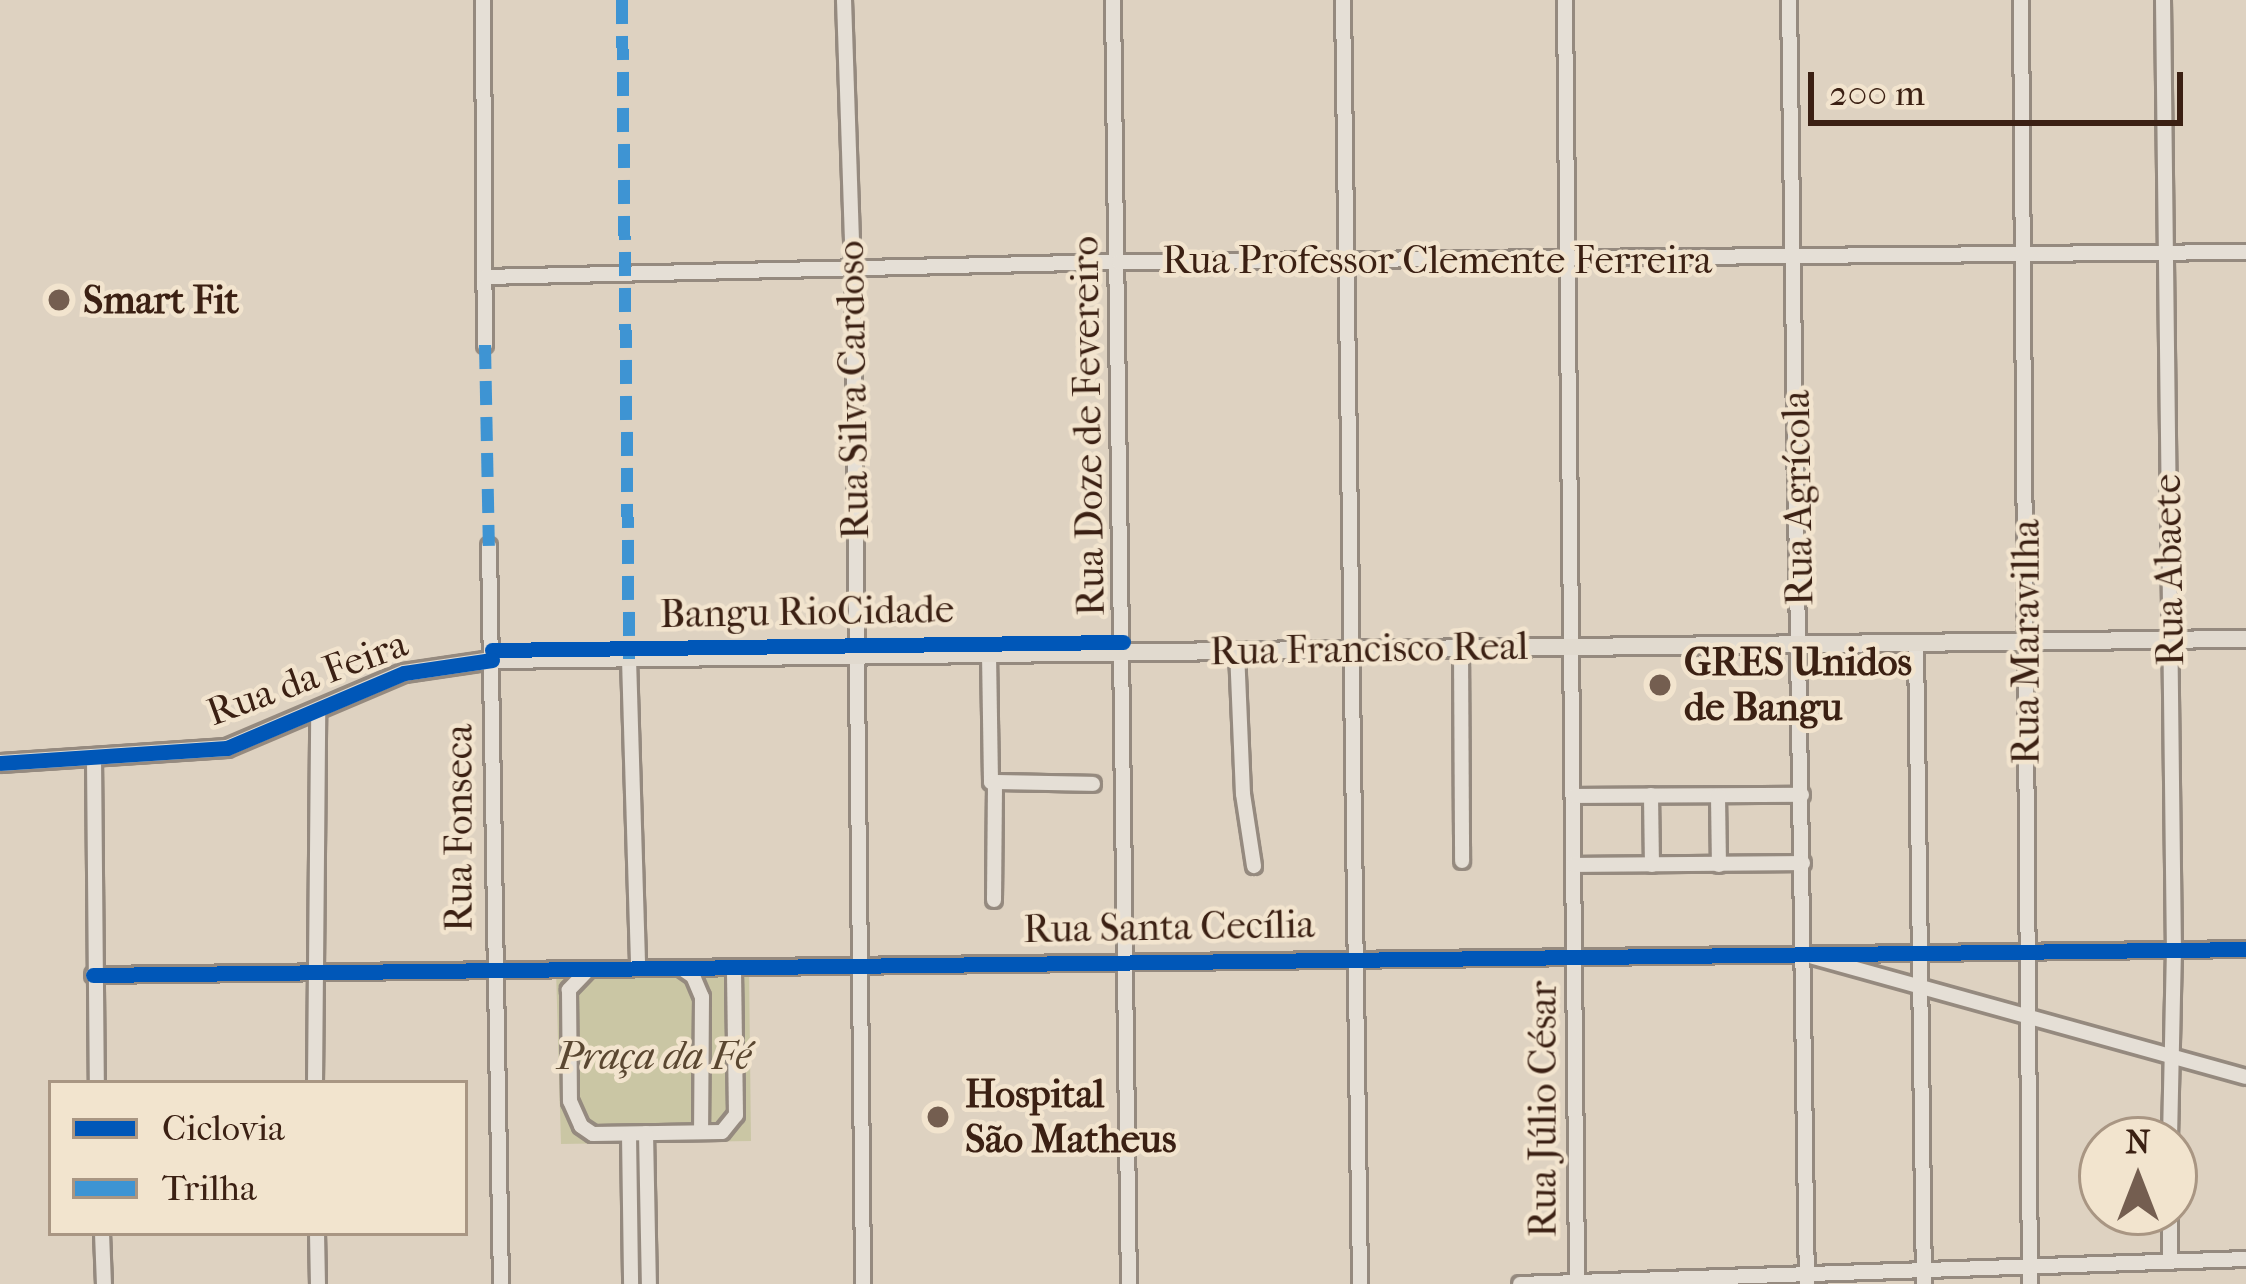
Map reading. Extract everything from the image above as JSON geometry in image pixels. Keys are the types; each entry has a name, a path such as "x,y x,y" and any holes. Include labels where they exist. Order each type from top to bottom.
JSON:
{"main road":[{"name":"Rua Francisco Real","path":"492,660 2246,639"},
{"name":"Rua da Feira","path":"0,763 226,748 404,674 492,660"}],"street":[{"path":"483,0 485,345"},
{"name":"Rua Silva Cardoso","path":"844,0 853,269 863,1284"},
{"name":"Rua Doze de Fevereiro","path":"1113,0 1123,652 1121,959 1129,1284"},
{"path":"1343,0 1352,957 1360,1284"},
{"name":"Rua Júlio César","path":"1565,0 1577,1283"},
{"name":"Rua Agrícola","path":"1790,0 1807,1278"},
{"name":"Rua Maravilha","path":"2021,0 2030,1276"},
{"name":"Rua Abaete","path":"2162,0 2174,948 2170,1116"},
{"name":"Rua Professor Clemente Ferreira","path":"485,277 1119,262 2246,252"},
{"name":"Rua Fonseca","path":"489,546 492,971 501,1284"},
{"path":"1916,642 1923,1277"},
{"path":"1462,648 1462,862"},
{"path":"1237,651 1244,794 1254,866"},
{"path":"989,654 994,900"},
{"path":"629,659 638,968"},
{"path":"315,1080 318,709"},
{"path":"94,758 97,1080"},
{"path":"995,784 1093,784"},
{"path":"1652,795 1652,866"},
{"path":"1574,796 1802,795"},
{"path":"1718,796 1719,865"},
{"path":"1574,866 1803,863"},
{"name":"Rua Santa Cecília","path":"93,975 1921,949 2246,949"},
{"path":"1803,954 2246,1076"},
{"path":"590,970 577,976 569,990 570,1101 580,1126 593,1134 629,1134 722,1132 736,1114 734,967"},
{"path":"681,968 693,976 702,997 701,1132"},
{"path":"646,1133 649,1284"},
{"path":"629,1134 631,1284"},
{"path":"102,1236 104,1284"},
{"path":"317,1236 318,1284"},
{"path":"2170,1236 2170,1262"},
{"path":"1520,1284 2030,1276 2246,1259"}],"green space":[{"name":"Praça da Fé","path":"749,967 751,1141 561,1144 556,970"}],"marked path":[{"path":"622,0 629,659"},
{"path":"485,345 489,546"}],"cycle path":[{"name":"Bangu RioCidade","path":"492,650 1123,642"},
{"path":"0,763 227,748 404,673 492,660"},
{"path":"93,975 2246,949"}],"place":[{"name":"Smart Fit","path":"59,300"},
{"name":"GRES Unidos de Bangu","path":"1660,685"},
{"name":"Hospital São Matheus","path":"938,1117"}]}
